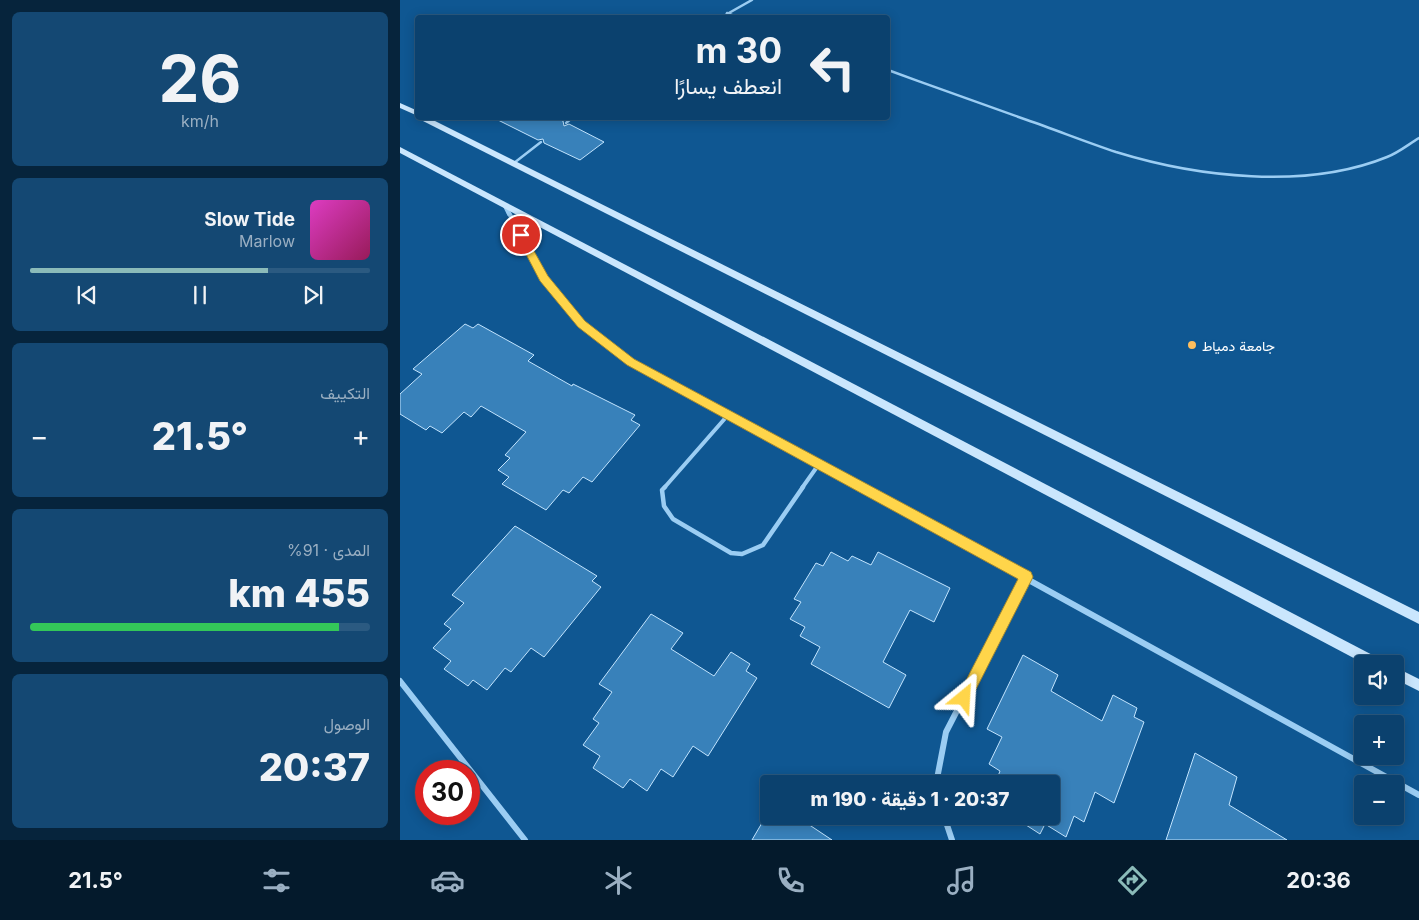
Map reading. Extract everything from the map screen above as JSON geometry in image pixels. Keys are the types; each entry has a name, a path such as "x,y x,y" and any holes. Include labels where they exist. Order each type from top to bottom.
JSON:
{"main road":[{"path":"400,105 415,112"},
{"path":"428,120 1419,618"},
{"path":"400,150 1361,655"},
{"path":"1404,678 1419,685"}],"street":[{"path":"505,206 544,279 581,324 630,362 1026,577 1419,795"},
{"path":"938,775 946,732 1026,577"},
{"path":"400,681 525,840"},
{"path":"947,825 952,840"}],"lane":[{"path":"724,15 752,0"},
{"path":"727,13 732,15"},
{"path":"890,71 1116,152 1201,172 1269,177 1335,171 1385,157 1419,138"},
{"path":"566,123 570,120"},
{"path":"514,162 541,142"},
{"path":"728,415 662,490 662,501 673,519 731,553 742,554 763,545 819,464"}],"building":[{"path":"498,120 560,120 563,121 564,126 569,124 604,142 580,160 544,143 543,139 538,140"},
{"path":"465,324 473,328 478,324 534,355 528,361 572,386 573,384 635,415 631,420 640,425 592,482 583,477 569,493 563,490 546,510 502,484 509,477 498,470 510,458 505,455 526,432 481,406 471,417 464,412 442,433 430,426 426,430 400,414 400,394 422,374 413,369"},
{"path":"515,526 597,576 592,581 601,587 544,657 531,648 511,672 505,668 487,690 473,680 468,686 444,669 451,661 433,648 451,629 444,624 464,603 452,595"},
{"path":"831,552 848,561 852,556 871,565 878,552 950,588 934,622 910,610 883,662 906,675 889,708 811,664 820,647 800,636 805,627 790,619 801,602 794,599 816,563 823,566"},
{"path":"651,614 683,633 671,649 714,676 731,652 750,664 746,671 757,678 708,756 693,746 673,777 661,769 647,791 630,779 623,788 593,768 600,756 583,745 599,723 593,719 612,692 599,684"},
{"path":"1023,655 1058,675 1051,691 1102,721 1113,695 1137,708 1134,717 1144,722 1114,803 1095,792 1084,822 1074,816 1066,837 1047,825 1060,825 1060,775 998,775 1000,771 989,764 1002,737 987,729"},
{"path":"1195,753 1237,777 1229,805 1287,840 1166,840"},
{"path":"761,825 810,825 832,840 752,840"},
{"path":"1026,825 1044,825 1040,834"}],"place":[{"name":"جامعة دمياط","path":"1192,345"}],"route":[{"path":"521,235 544,279 581,324 630,362 1026,577 964,698"}]}
